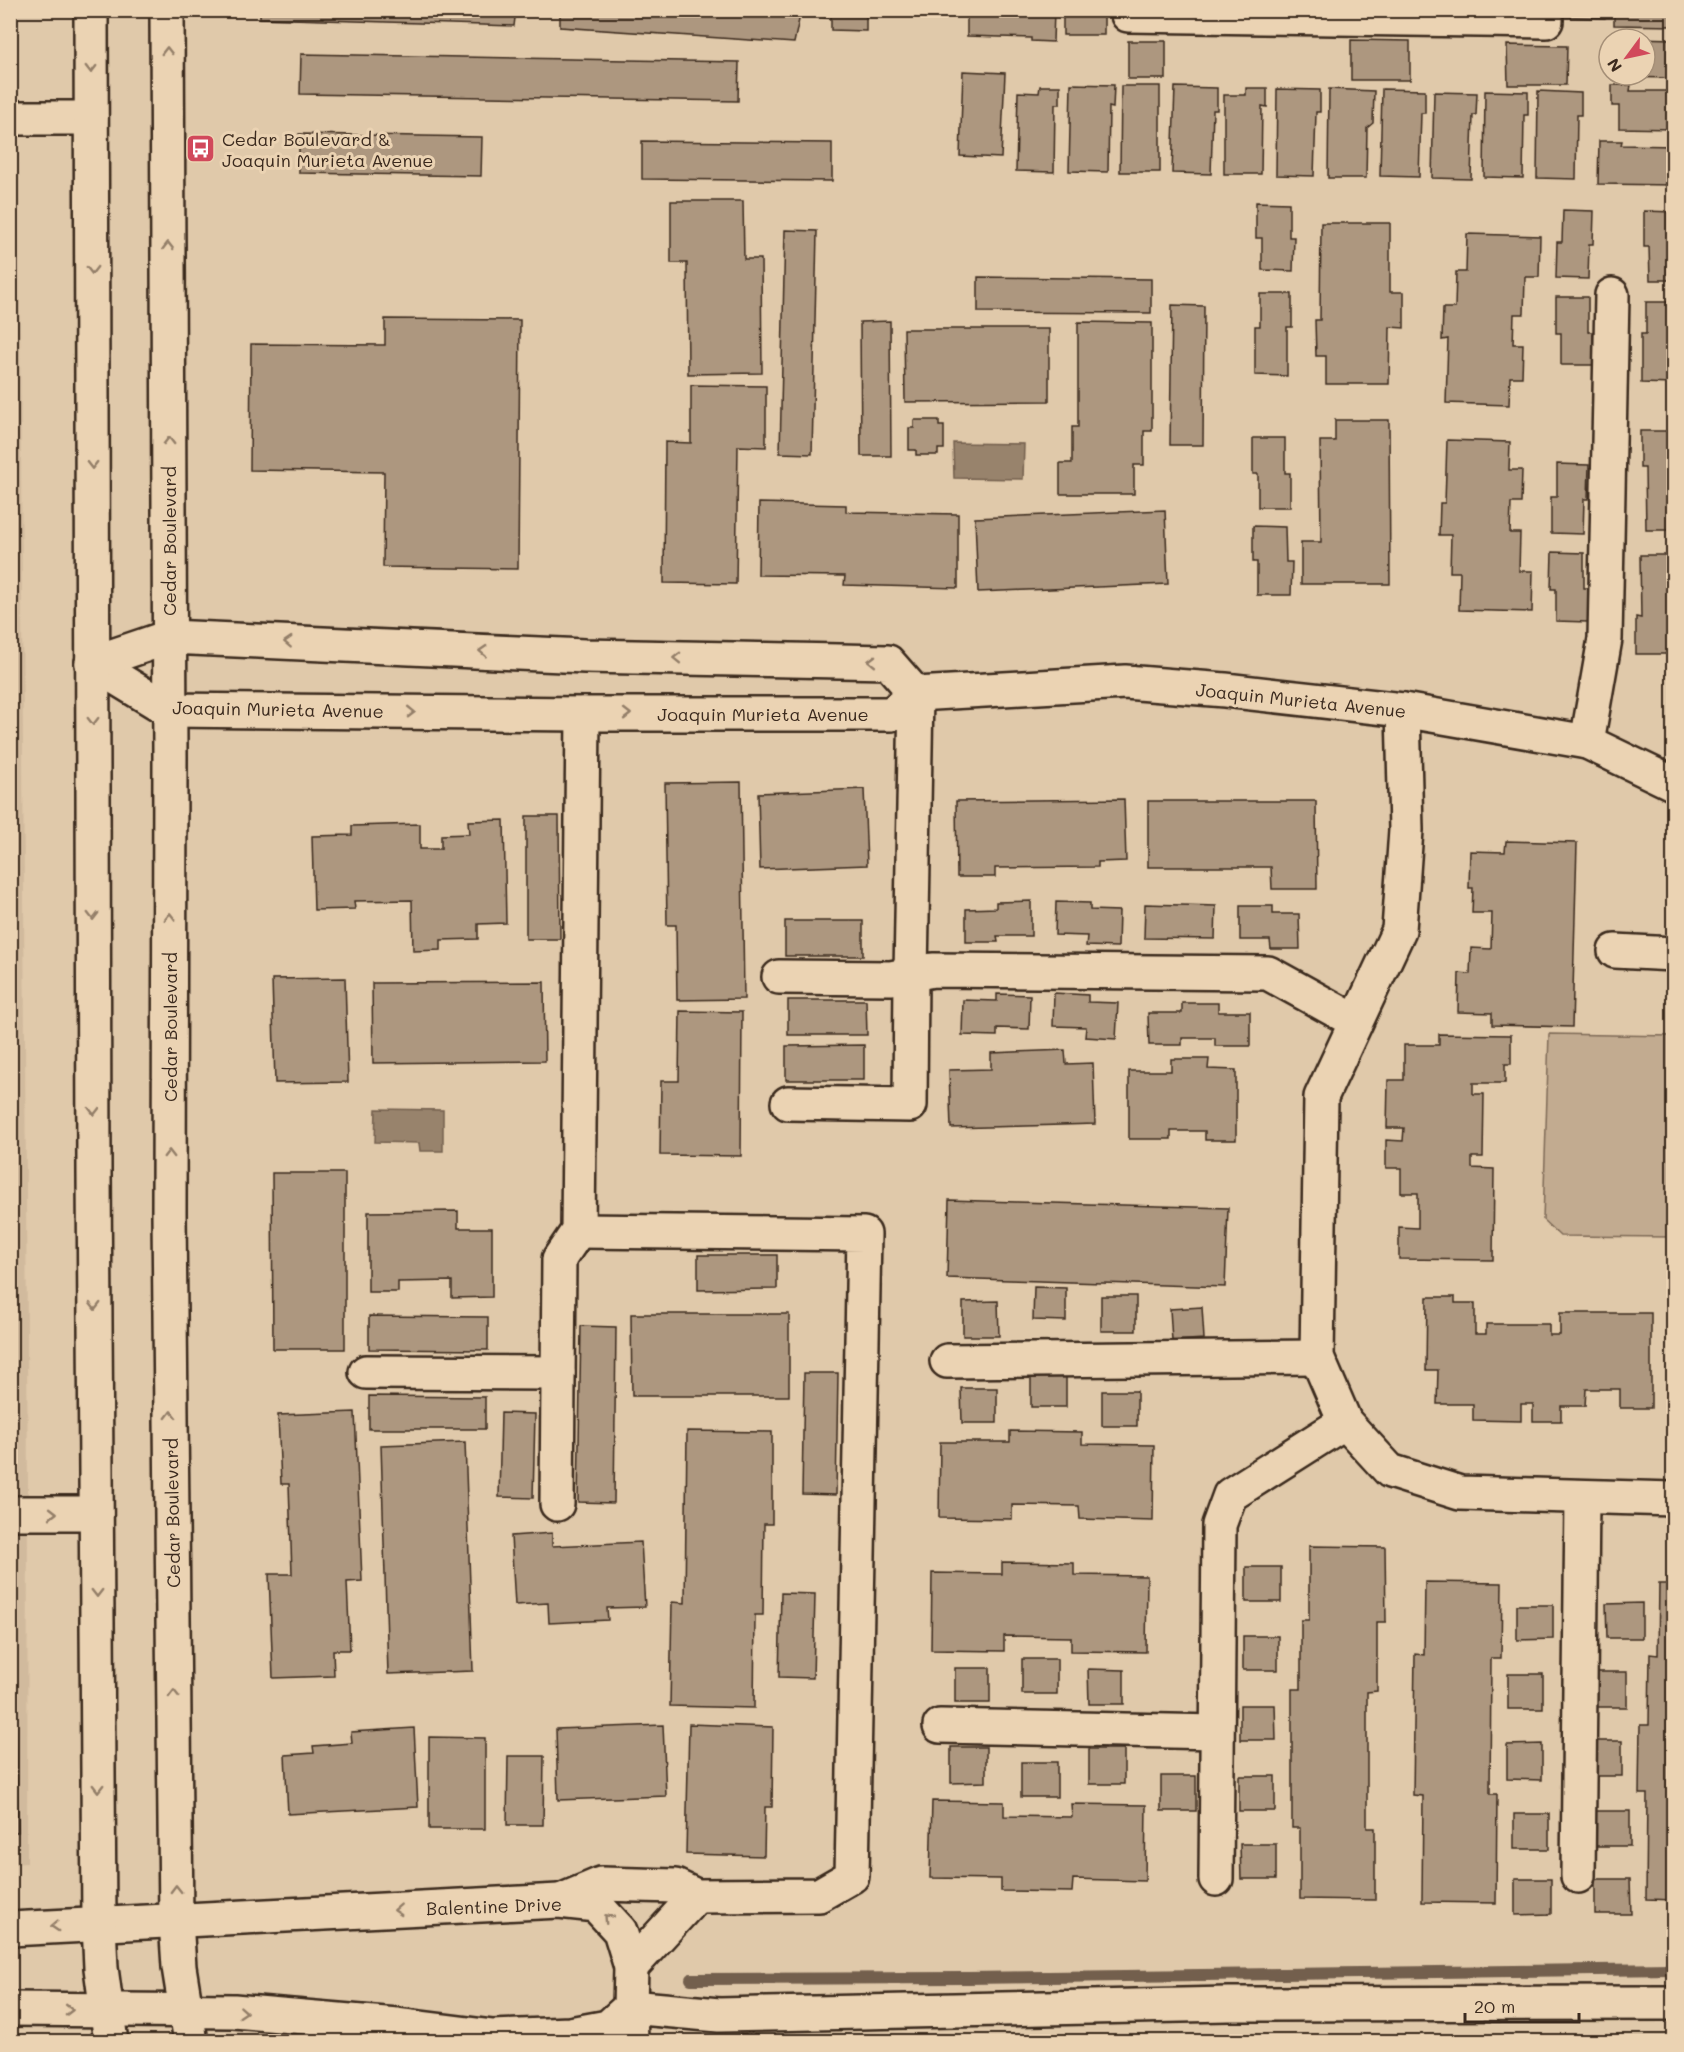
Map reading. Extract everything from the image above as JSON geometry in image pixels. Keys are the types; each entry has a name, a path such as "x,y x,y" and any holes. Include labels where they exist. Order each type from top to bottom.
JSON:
{"street":[{"path":"91,10 99,1924 108,2026"},
{"name":"Cedar Boulevard","path":"167,10 169,1224 176,1921 179,1967 188,2026"},
{"path":"1128,10 1128,15 1546,21 1546,10"},
{"path":"10,118 91,118"},
{"path":"1587,742 1605,639 1612,295"},
{"path":"92,663 169,637 585,656 888,662 916,694 910,974 910,1106 788,1104"},
{"name":"Joaquin Murieta Avenue","path":"92,663 169,710 891,714 916,694 1125,682 1225,690 1403,710 1587,742 1674,784"},
{"path":"1403,710 1406,830 1399,930 1321,1097 1317,1357 1345,1422 1390,1471 1460,1493 1582,1498 1674,1498"},
{"path":"557,1504 559,1259 578,1231 583,714"},
{"path":"1614,951 1674,954"},
{"path":"779,977 891,978 933,970 1268,973 1355,1021"},
{"path":"559,1901 601,1884 675,1886 696,1896 819,1895 852,1876 864,1234 578,1231"},
{"path":"947,1361 1317,1357"},
{"path":"366,1372 558,1373"},
{"path":"1216,1879 1219,1525 1230,1495 1345,1422"},
{"path":"1578,1876 1582,1498"},
{"path":"10,1513 96,1513"},
{"path":"940,1726 1216,1732"},
{"path":"631,1967 696,1896"},
{"name":"Balentine Drive","path":"10,1929 559,1901 596,1905 620,1931 631,1967 631,2042"},
{"path":"10,2009 108,2026 188,2026 301,2016 493,2037 570,2034 608,2026 630,2007 719,2015 1228,2004 1674,2003"}],"shaded area":[{"path":"18,10 28,1489 27,1863 11,1864 10,11"},
{"path":"953,443 1024,444 1023,479 954,478"},
{"path":"1549,1034 1673,1036 1673,1237 1560,1236 1543,1220"},
{"path":"376,1109 443,1110 443,1151 420,1151 419,1143 375,1142"},
{"path":"1673,2035 1673,2042 1501,2041"}],"building":[{"path":"260,10 516,10 514,26 260,18"},
{"path":"560,10 828,10 828,18 800,15 794,43 560,27"},
{"path":"831,10 866,10 866,31 831,30"},
{"path":"967,10 1054,10 1053,42 1031,41 1031,38 967,36"},
{"path":"1063,10 1104,10 1104,35 1063,35"},
{"path":"1566,10 1605,10 1605,18 1566,17"},
{"path":"1614,10 1674,10 1674,26 1614,25"},
{"path":"1657,39 1674,39 1674,78 1657,78"},
{"path":"1351,40 1410,41 1410,80 1351,80"},
{"path":"1128,41 1166,41 1166,79 1128,79"},
{"path":"1507,45 1567,46 1566,85 1508,85"},
{"path":"301,54 739,62 738,101 300,94"},
{"path":"963,71 1005,73 1001,158 960,156"},
{"path":"1071,84 1114,85 1113,108 1109,107 1108,172 1069,171"},
{"path":"1040,86 1060,86 1060,104 1055,104 1054,172 1016,171 1018,92 1039,93"},
{"path":"1121,86 1160,86 1160,172 1120,172"},
{"path":"1175,87 1217,88 1217,110 1213,110 1211,174 1172,173"},
{"path":"1612,87 1631,87 1630,91 1674,91 1674,129 1619,128 1619,106 1612,106"},
{"path":"1246,88 1267,88 1267,107 1262,106 1261,174 1224,174 1224,95 1246,95"},
{"path":"1277,89 1320,90 1320,112 1316,112 1314,176 1276,175"},
{"path":"1329,89 1374,91 1373,123 1367,128 1366,178 1328,178"},
{"path":"1382,89 1425,90 1425,113 1421,113 1419,177 1380,176"},
{"path":"1485,91 1528,92 1528,115 1524,115 1523,178 1484,177"},
{"path":"1538,91 1581,93 1581,115 1577,115 1576,179 1537,178"},
{"path":"1434,92 1477,93 1476,115 1473,115 1471,179 1432,178"},
{"path":"299,134 482,137 481,176 299,173"},
{"path":"642,141 832,143 832,181 642,179"},
{"path":"1599,141 1622,141 1621,145 1674,146 1674,185 1598,184"},
{"path":"671,201 743,201 744,259 761,259 762,373 688,374 687,263 671,263"},
{"path":"1256,202 1289,203 1289,237 1294,237 1293,271 1262,270 1262,238 1256,238"},
{"path":"1563,210 1594,211 1593,244 1589,244 1588,279 1556,278 1557,242 1562,242"},
{"path":"1644,211 1674,212 1674,280 1650,280 1649,247 1644,247"},
{"path":"1321,223 1390,223 1390,292 1404,292 1404,328 1390,327 1389,384 1326,384 1326,356 1316,356 1315,320 1320,320"},
{"path":"785,230 817,231 812,454 780,453"},
{"path":"1467,234 1540,236 1539,277 1525,277 1524,314 1514,314 1513,344 1523,344 1522,377 1510,377 1509,405 1446,403 1448,339 1442,340 1443,308 1455,308 1456,272 1466,272"},
{"path":"978,277 1151,279 1151,313 978,312"},
{"path":"1260,294 1292,294 1292,327 1287,327 1287,376 1255,375 1255,326 1260,326"},
{"path":"1556,297 1588,297 1588,332 1593,332 1593,365 1561,365 1561,333 1556,333"},
{"path":"1646,302 1674,302 1673,384 1641,383 1641,334 1646,334"},
{"path":"1172,305 1204,306 1203,445 1170,445"},
{"path":"385,319 520,320 518,569 383,567 384,472 250,470 251,344 385,345"},
{"path":"890,321 891,456 861,456 860,322"},
{"path":"1078,322 1152,323 1152,431 1144,431 1144,465 1134,465 1134,494 1060,494 1060,463 1072,463 1072,427 1078,427"},
{"path":"904,329 1049,329 1049,401 905,402"},
{"path":"691,385 766,386 766,447 738,446 736,584 664,583 665,442 691,443"},
{"path":"914,420 939,420 939,426 944,426 944,449 938,449 938,455 916,455 916,450 909,450 909,428 914,428"},
{"path":"1335,420 1389,420 1390,584 1301,584 1301,542 1321,542 1320,441 1335,441"},
{"path":"1640,431 1672,431 1674,530 1646,530 1645,468 1640,468"},
{"path":"1253,438 1285,438 1285,473 1290,473 1290,507 1258,507 1258,474 1253,474"},
{"path":"1447,440 1510,442 1509,470 1522,470 1521,503 1511,503 1510,533 1520,533 1519,571 1533,571 1532,612 1459,610 1460,572 1450,572 1451,535 1439,535 1440,503 1445,503"},
{"path":"1557,464 1589,465 1588,499 1584,499 1583,534 1551,533 1551,497 1557,497"},
{"path":"10,475 14,475 12,528 10,528"},
{"path":"759,503 846,505 846,512 958,514 958,588 844,585 845,576 758,575"},
{"path":"1165,510 1168,584 978,592 975,518"},
{"path":"1253,526 1285,527 1286,562 1292,562 1291,595 1257,595 1257,562 1253,562"},
{"path":"1552,552 1584,553 1584,588 1588,588 1588,622 1556,621 1556,589 1551,589"},
{"path":"1640,555 1673,555 1673,619 1668,619 1669,654 1636,654 1636,617 1641,618"},
{"path":"741,782 744,999 677,1000 676,925 667,925 665,783"},
{"path":"864,789 867,865 760,869 758,793"},
{"path":"1124,799 1126,861 1098,862 1098,867 995,868 995,877 957,877 956,801"},
{"path":"1148,801 1316,801 1317,889 1272,889 1271,867 1148,867"},
{"path":"526,816 559,816 560,939 526,939"},
{"path":"504,820 506,923 478,924 478,939 441,940 441,950 413,951 412,900 354,901 355,909 314,910 312,836 352,835 352,826 420,824 420,849 441,849 441,835 469,834 468,821"},
{"path":"1506,841 1577,843 1572,1027 1492,1025 1492,1013 1458,1012 1459,973 1470,974 1471,948 1491,949 1492,913 1472,913 1473,888 1469,888 1470,851 1505,852"},
{"path":"1031,901 1031,936 997,936 998,942 966,942 966,909 996,908 996,902"},
{"path":"1056,902 1090,903 1090,910 1119,911 1118,947 1086,946 1087,936 1055,935"},
{"path":"1145,904 1216,906 1215,939 1144,938"},
{"path":"1240,906 1273,906 1273,914 1299,914 1300,949 1271,949 1270,940 1240,940"},
{"path":"785,921 863,921 863,956 785,956"},
{"path":"345,978 348,1082 275,1083 272,979"},
{"path":"544,982 545,1061 373,1063 372,983"},
{"path":"1054,993 1088,995 1088,1002 1118,1003 1116,1039 1085,1037 1086,1027 1053,1026"},
{"path":"997,994 1030,995 1029,1029 997,1028 997,1036 962,1035 963,1000 997,1001"},
{"path":"788,1000 866,1000 867,1035 788,1035"},
{"path":"1182,1003 1218,1003 1218,1012 1250,1012 1250,1046 1215,1046 1215,1038 1182,1038 1182,1045 1149,1045 1148,1013 1182,1013"},
{"path":"680,1011 742,1012 741,1156 660,1155 661,1081 679,1081"},
{"path":"1439,1034 1511,1035 1511,1064 1505,1064 1505,1083 1473,1083 1473,1094 1484,1094 1483,1157 1472,1157 1472,1168 1494,1169 1493,1260 1399,1259 1399,1227 1418,1228 1418,1193 1401,1193 1401,1168 1386,1168 1386,1140 1403,1141 1404,1128 1387,1128 1388,1080 1404,1080 1404,1045 1439,1045"},
{"path":"864,1045 864,1080 786,1080 786,1046"},
{"path":"1065,1050 1066,1064 1093,1063 1095,1124 951,1128 949,1070 991,1069 991,1053"},
{"path":"1171,1059 1209,1059 1208,1069 1236,1070 1236,1140 1205,1140 1205,1131 1171,1131 1171,1139 1129,1139 1129,1071 1171,1071"},
{"path":"272,1173 345,1173 345,1349 273,1349"},
{"path":"949,1200 1228,1208 1225,1287 947,1278"},
{"path":"458,1211 458,1228 492,1228 492,1297 452,1298 452,1281 398,1282 398,1292 368,1292 368,1212"},
{"path":"698,1255 777,1255 777,1289 698,1290"},
{"path":"1034,1287 1066,1288 1066,1321 1033,1320"},
{"path":"1101,1296 1136,1296 1136,1331 1101,1331"},
{"path":"1427,1297 1455,1297 1455,1303 1475,1303 1475,1334 1486,1334 1486,1324 1549,1324 1549,1335 1560,1335 1560,1313 1651,1313 1651,1408 1620,1408 1620,1389 1586,1389 1585,1406 1561,1406 1561,1421 1533,1421 1533,1404 1521,1404 1521,1421 1473,1420 1473,1404 1437,1404 1438,1370 1426,1370"},
{"path":"998,1301 999,1336 963,1336 963,1302"},
{"path":"1202,1307 1204,1339 1172,1341 1170,1309"},
{"path":"631,1314 789,1314 789,1396 632,1396"},
{"path":"369,1316 488,1317 488,1350 369,1349"},
{"path":"581,1326 616,1327 614,1503 578,1502"},
{"path":"804,1373 838,1373 836,1495 802,1494"},
{"path":"1031,1373 1066,1373 1066,1407 1031,1407"},
{"path":"961,1388 997,1388 997,1423 962,1423"},
{"path":"1102,1391 1137,1391 1137,1426 1102,1426"},
{"path":"10,1392 15,1392 15,1480 10,1480"},
{"path":"369,1396 485,1397 485,1429 369,1429"},
{"path":"355,1412 362,1581 347,1582 350,1650 333,1650 334,1676 273,1678 269,1574 292,1574 289,1484 281,1484 278,1415"},
{"path":"501,1413 535,1414 533,1498 499,1497"},
{"path":"687,1431 772,1432 772,1524 764,1524 763,1615 755,1615 754,1708 670,1706 672,1602 685,1603"},
{"path":"1010,1431 1082,1432 1082,1444 1154,1445 1153,1521 1080,1519 1079,1506 1012,1505 1012,1519 939,1518 940,1442 1010,1442"},
{"path":"465,1442 473,1671 388,1674 381,1445"},
{"path":"552,1533 552,1546 641,1542 645,1607 607,1608 608,1620 549,1623 548,1603 515,1605 511,1536"},
{"path":"1309,1546 1385,1547 1386,1622 1377,1622 1377,1691 1367,1692 1367,1828 1375,1828 1375,1900 1300,1899 1300,1828 1292,1828 1292,1689 1301,1689 1301,1620 1309,1620"},
{"path":"1002,1562 1074,1563 1074,1575 1147,1576 1146,1652 1071,1651 1071,1637 1004,1636 1004,1651 931,1650 932,1573 1002,1574"},
{"path":"1246,1567 1281,1567 1281,1602 1246,1602"},
{"path":"10,1573 14,1573 18,1832 10,1832"},
{"path":"1425,1582 1502,1583 1501,1658 1491,1658 1490,1794 1497,1794 1496,1903 1422,1902 1423,1796 1413,1795 1415,1654 1424,1655"},
{"path":"1659,1584 1674,1584 1674,1900 1646,1899 1647,1794 1639,1794 1640,1725 1649,1725 1650,1654 1658,1655"},
{"path":"781,1593 815,1594 813,1678 779,1677"},
{"path":"1642,1603 1642,1638 1607,1638 1606,1604"},
{"path":"1517,1605 1553,1605 1553,1639 1517,1640"},
{"path":"1243,1636 1278,1636 1278,1670 1243,1670"},
{"path":"1022,1659 1057,1659 1057,1694 1022,1694"},
{"path":"955,1668 990,1668 990,1703 955,1703"},
{"path":"1088,1669 1124,1670 1124,1704 1089,1704"},
{"path":"1592,1672 1627,1672 1627,1707 1592,1707"},
{"path":"1508,1674 1543,1674 1543,1709 1508,1709"},
{"path":"1240,1705 1275,1705 1276,1740 1240,1740"},
{"path":"689,1724 773,1727 772,1807 765,1807 764,1856 686,1854"},
{"path":"663,1725 666,1796 558,1800 556,1729"},
{"path":"414,1728 418,1807 288,1814 285,1755 314,1753 313,1746 352,1743 351,1732"},
{"path":"429,1737 485,1738 485,1829 429,1829"},
{"path":"1586,1741 1622,1741 1622,1776 1587,1776"},
{"path":"1542,1744 1542,1780 1507,1779 1507,1745"},
{"path":"951,1747 986,1747 986,1782 951,1783"},
{"path":"1089,1749 1124,1749 1124,1784 1089,1784"},
{"path":"508,1756 544,1756 543,1825 507,1825"},
{"path":"1021,1762 1057,1762 1057,1797 1021,1797"},
{"path":"1161,1776 1196,1776 1196,1811 1161,1811"},
{"path":"1239,1776 1275,1776 1275,1811 1239,1811"},
{"path":"932,1801 1004,1802 1004,1816 1072,1817 1071,1804 1146,1805 1145,1881 1073,1879 1072,1892 1001,1891 1001,1879 930,1878"},
{"path":"1594,1811 1630,1811 1630,1846 1594,1846"},
{"path":"1514,1814 1549,1814 1549,1849 1514,1849"},
{"path":"1240,1844 1276,1844 1276,1879 1241,1879"},
{"path":"1515,1879 1551,1879 1551,1914 1515,1915"},
{"path":"1595,1879 1630,1879 1631,1914 1595,1914"}],"waterway":[{"path":"691,1979 967,1978 1674,1969"}],"place":[{"name":"Cedar Boulevard & Joaquin Murieta Avenue","path":"201,149"}]}
